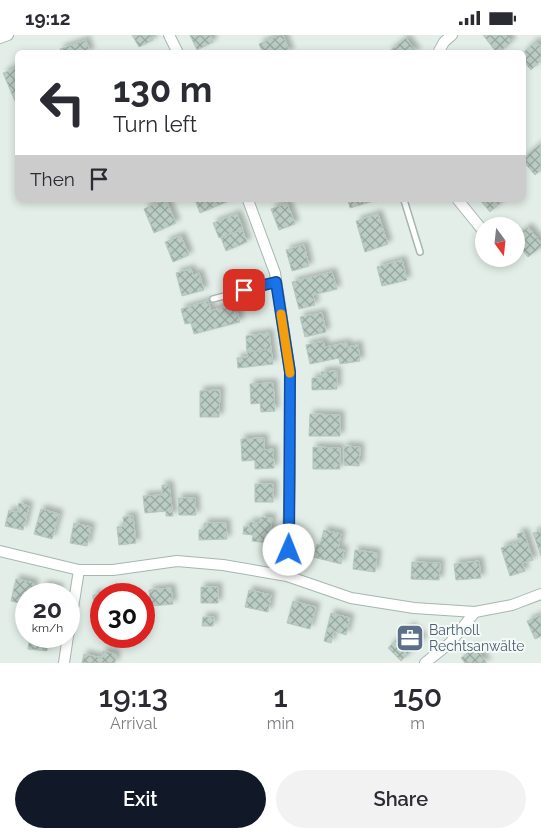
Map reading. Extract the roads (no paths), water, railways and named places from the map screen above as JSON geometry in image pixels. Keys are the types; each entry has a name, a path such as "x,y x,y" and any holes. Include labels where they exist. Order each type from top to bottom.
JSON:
{"street":[{"path":"0,39 8,35"},
{"path":"169,35 176,50"},
{"path":"440,50 444,42 452,35"},
{"path":"249,202 275,273 290,372 290,485 287,576"},
{"path":"460,202 475,221"},
{"path":"0,551 79,570 113,570 177,561 223,565 287,576 351,598 414,608 475,612 512,605 541,594"},
{"path":"77,583 79,570"},
{"path":"425,663 450,643 475,612"},
{"path":"64,663 66,648"}],"lane":[{"path":"405,202 420,252"},
{"path":"213,299 276,282"}],"place":[{"name":"Bartholl Rechtsanwälte","path":"410,638"}]}
